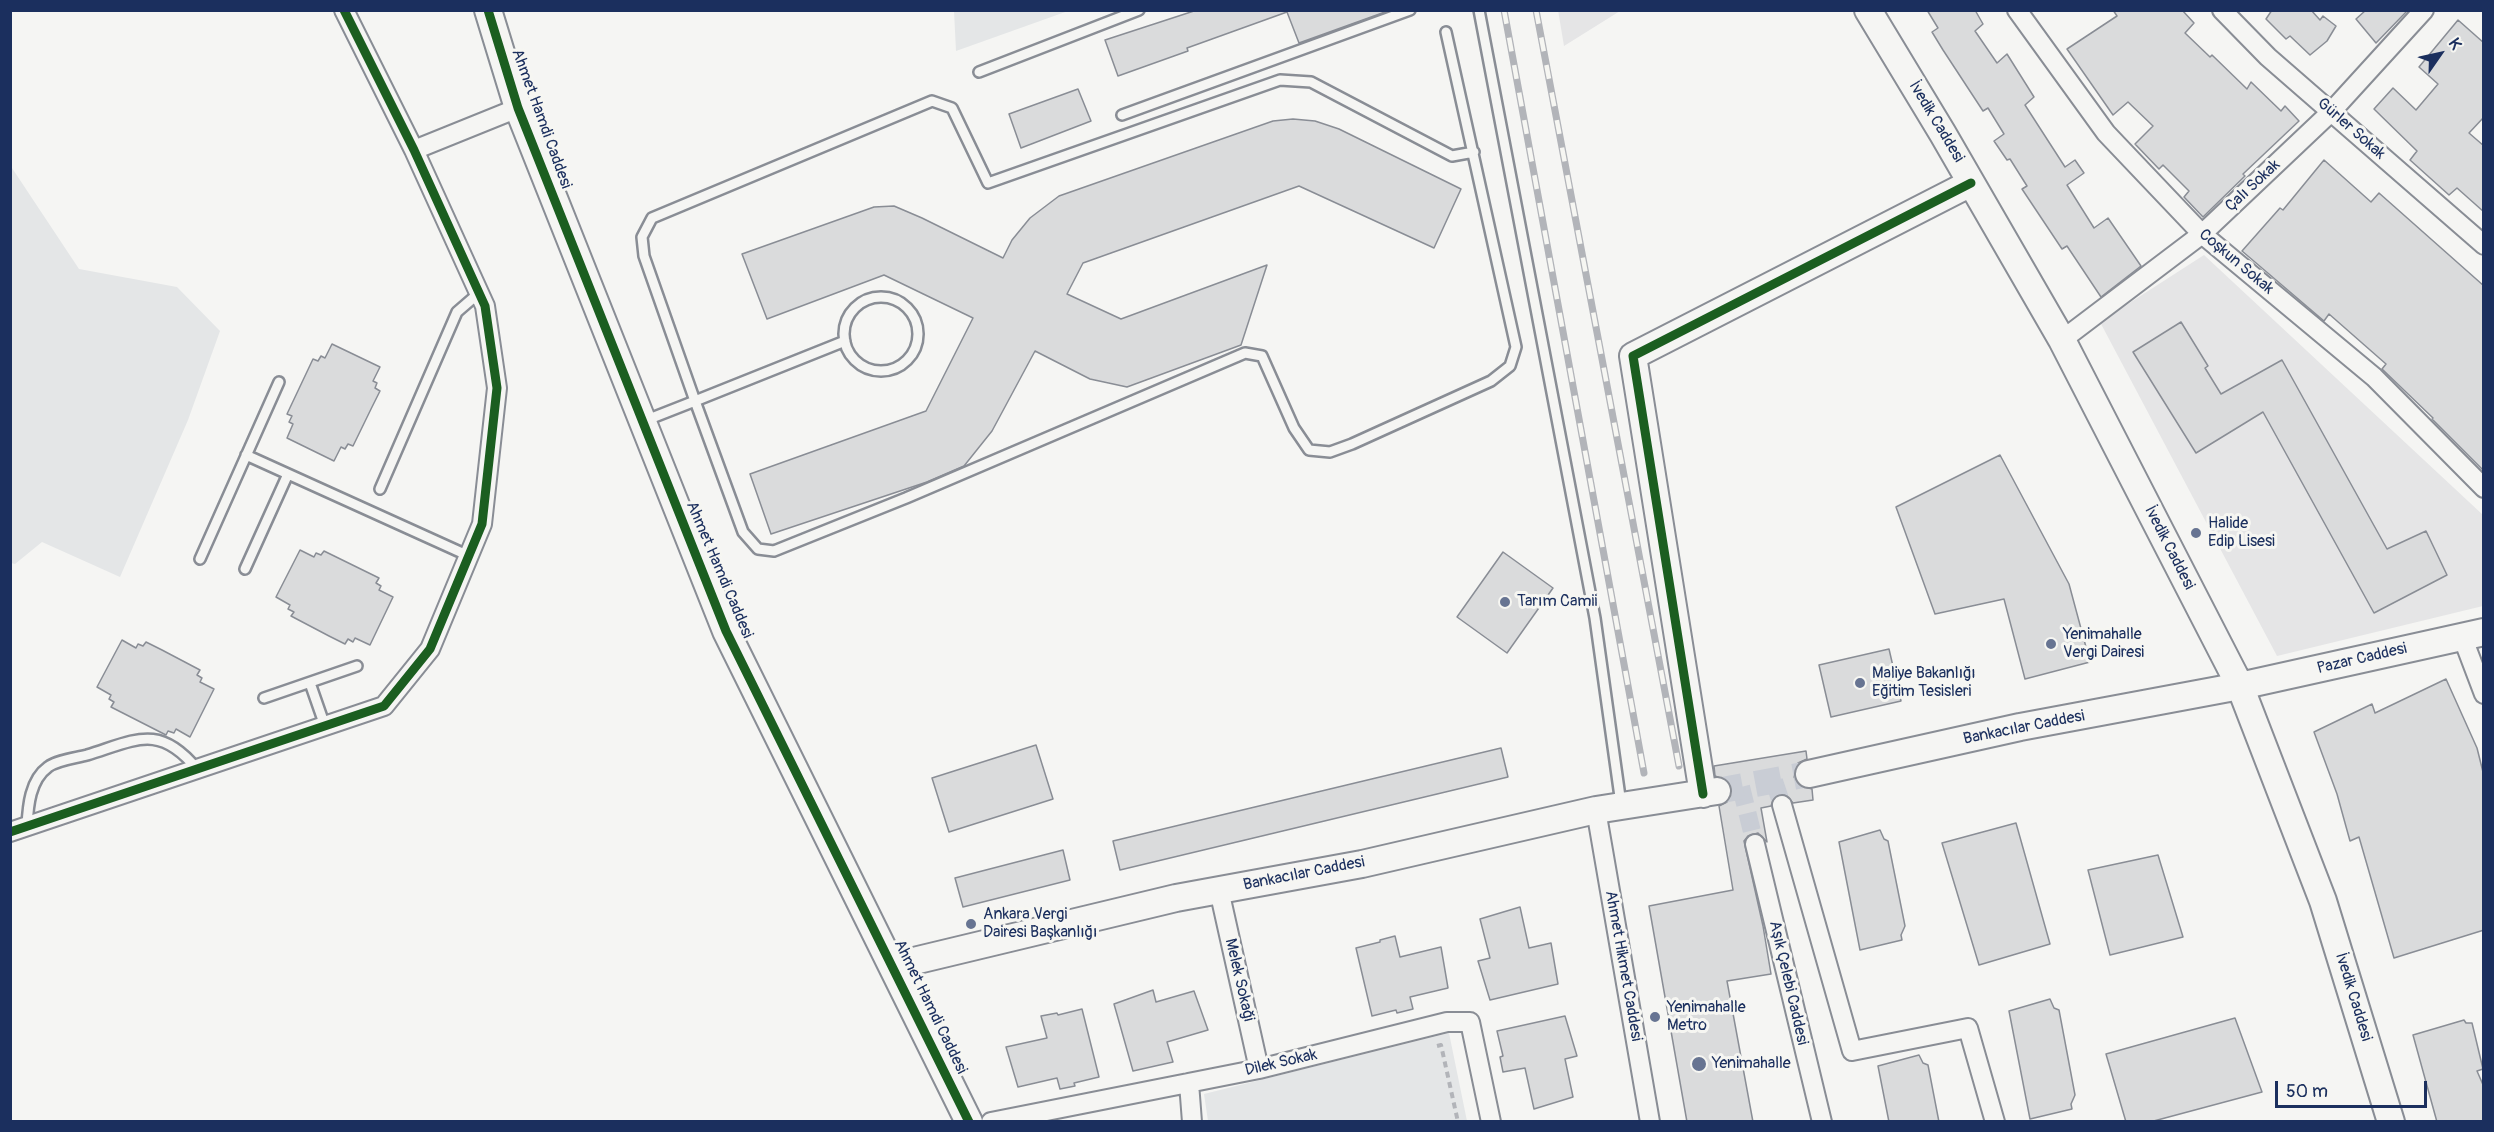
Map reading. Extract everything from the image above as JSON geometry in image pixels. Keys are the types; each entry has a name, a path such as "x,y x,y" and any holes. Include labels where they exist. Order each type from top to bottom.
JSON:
{"main road":[{"name":"Ahmet Hamdi Caddesi","path":"488,10 518,108 726,631 969,1122"},
{"name":"İvedik Caddesi","path":"1868,10 2062,340 2240,686 2324,901 2391,1122"},
{"name":"Bankacılar Caddesi","path":"893,966 1176,898 1362,864 1596,810 1710,792 1633,356 1971,183"},
{"name":"Pazar Caddesi","path":"2240,686 2473,634"},
{"name":"Bankacılar Caddesi","path":"1809,774 2020,727 2240,686"}],"street":[{"path":"19,829 384,706 430,649 482,524 497,388 485,306 414,150 344,10"},
{"name":"Coşkun Sokak","path":"2017,10 2106,133 2202,234 2374,377 2484,488"},
{"name":"Gürler Sokak","path":"2222,10 2268,57 2484,245"},
{"name":"Çalı Sokak","path":"2062,340 2202,234 2331,112 2424,10"},
{"path":"414,150 518,108"},
{"path":"2473,634 2484,694"},
{"path":"1782,805 1852,1051 1968,1028 1995,1122"},
{"name":"Ahmet Hikmet Caddesi","path":"1596,810 1650,1122"},
{"name":"Aşık Çelebi Caddesi","path":"1755,844 1821,1122"},
{"name":"Melek Sokaği","path":"1219,890 1259,1069"},
{"name":"Dilek Sokak","path":"991,1122 1259,1069 1447,1022 1470,1022 1491,1122"},
{"path":"1190,1083 1192,1122"}],"lane":[{"path":"979,72 1139,10"},
{"path":"1122,115 1410,10"},
{"path":"1479,10 1595,618 1621,807"},
{"path":"1446,32 1474,152 1516,347 1510,366 1491,381 1330,452 1309,450 1294,428 1262,356 1245,353 906,498 774,551 758,549 743,532 644,256 642,237 652,218 932,101 952,108 988,183 1280,80 1311,82 1452,156 1474,152"},
{"path":"380,489 457,312 479,293"},
{"path":"880,297 891,298 901,303 909,311 918,330 914,351 908,359 890,369 870,369 861,365 854,359 844,341 846,322 851,312 859,304 880,297"},
{"path":"642,422 844,341"},
{"path":"200,559 279,382"},
{"path":"246,455 469,555"},
{"path":"245,569 288,474"},
{"path":"264,698 357,666"},
{"path":"310,683 325,726"},
{"path":"19,829 34,785 48,767 146,737 165,742 183,752 197,769"}],"path":[{"path":"1441,1045 1458,1122"}],"shaded area":[{"path":"954,10 1068,11 956,51"},
{"path":"1558,10 1620,10 1620,11 1564,46"},
{"path":"10,165 79,269 177,287 220,331 188,420 120,577 42,542 15,564 11,563"},
{"path":"2204,255 2483,515 2483,606 2277,656 2100,322"},
{"path":"1449,1033 1467,1121 1208,1121 1204,1094"}],"building":[{"path":"1197,10 1385,10 1385,12 1299,43 1287,12 1118,76 1105,40"},
{"path":"1927,10 1975,10 1983,24 1975,31 1997,63 2007,54 2034,97 2025,105 2065,167 2075,160 2084,173 2067,185 2094,228 2108,218 2141,266 2101,297 2067,246 2062,249 2022,189 2027,186 2010,159 2007,160 1994,141 2004,134 1988,108 1983,111 1943,50 1932,32 1938,28"},
{"path":"2113,10 2182,10 2194,23 2185,33 2210,57 2212,55 2247,89 2251,82 2281,111 2285,106 2299,121 2243,174 2245,176 2203,217 2184,197 2189,191 2163,165 2159,169 2135,144 2153,126 2128,102 2113,115 2067,49 2117,16"},
{"path":"2272,10 2311,10 2320,20 2323,16 2336,26 2327,41 2310,55 2290,36 2286,39 2266,19"},
{"path":"2366,10 2408,10 2376,43 2356,19"},
{"path":"2458,20 2484,43 2484,117 2469,133 2484,146 2484,212 2457,188 2449,195 2410,160 2417,151 2374,109 2393,88 2416,110 2438,84 2419,67"},
{"path":"1078,89 1091,121 1021,148 1009,114"},
{"path":"1293,119 1315,121 1339,129 1461,189 1434,248 1299,186 1083,263 1067,294 1121,319 1267,265 1241,345 1127,387 1090,379 1035,351 992,431 964,466 927,482 771,534 750,474 926,411 973,318 884,275 767,319 742,254 874,207 894,206 1003,258 1012,240 1030,218 1059,196 1273,121"},
{"path":"2324,160 2371,202 2379,193 2484,286 2484,471 2382,369 2386,364 2329,314 2324,321 2242,251 2280,208 2283,210"},
{"path":"2181,322 2208,366 2205,368 2221,394 2282,360 2387,549 2426,531 2447,575 2374,613 2263,412 2196,453 2133,352"},
{"path":"332,344 380,367 373,381 377,383 375,388 380,391 353,446 348,444 345,449 341,447 334,461 287,438 293,424 289,422 292,416 287,414 313,359 318,361 321,356 325,358"},
{"path":"2000,455 2069,584 2090,662 2025,679 2004,599 1935,614 1896,507"},
{"path":"300,550 314,557 316,553 321,555 324,551 379,578 376,583 381,586 379,590 393,597 370,645 355,638 353,642 348,639 345,644 329,636 291,616 294,612 288,609 290,605 276,597"},
{"name":"Tarım Camii","path":"1503,552 1553,588 1507,653 1457,617"},
{"path":"122,640 136,648 138,644 143,646 146,642 200,670 197,675 202,678 200,682 214,689 190,737 176,729 174,733 168,731 166,735 111,707 114,702 109,699 111,695 97,687"},
{"name":"Maliye Bakanlığı Eğitim Tesisleri","path":"1889,649 1901,701 1831,717 1819,665"},
{"path":"2446,679 2477,748 2484,776 2484,930 2394,958 2359,837 2350,841 2337,794 2314,732 2372,704 2375,713"},
{"path":"1036,745 1053,799 949,832 932,778"},
{"path":"1501,748 1508,777 1120,870 1113,841"},
{"path":"1806,751 1807,759 1798,763 1794,777 1798,785 1812,789 1813,800 1793,803 1785,794 1774,797 1771,806 1761,808 1767,842 1758,833 1748,836 1744,841 1771,974 1727,981 1753,1122 1687,1122 1649,906 1733,890 1719,806 1727,802 1732,789 1728,781 1715,776 1714,766"},
{"path":"2016,823 2050,944 1979,965 1942,843"},
{"path":"1880,830 1884,839 1888,841 1905,926 1901,935 1902,940 1860,950 1839,842"},
{"path":"1063,850 1070,880 963,907 955,878"},
{"path":"2158,855 2183,937 2110,955 2088,870"},
{"path":"1520,907 1529,948 1551,943 1558,984 1490,1000 1478,961 1490,958 1480,919"},
{"path":"1395,936 1400,957 1441,947 1448,988 1410,997 1413,1009 1397,1013 1396,1010 1372,1016 1356,948"},
{"path":"1153,990 1156,1002 1194,991 1208,1030 1167,1042 1173,1062 1133,1071 1114,1004"},
{"path":"2050,999 2054,1008 2059,1010 2075,1095 2071,1104 2072,1109 2030,1119 2009,1011"},
{"path":"1082,1009 1099,1077 1060,1089 1057,1078 1018,1087 1006,1047 1047,1038 1041,1016 1057,1013 1058,1015"},
{"path":"1565,1016 1577,1056 1565,1059 1573,1097 1534,1109 1525,1068 1503,1072 1500,1057 1503,1056 1497,1031"},
{"path":"2235,1018 2262,1092 2150,1122 2126,1122 2106,1054"},
{"path":"2464,1020 2466,1023 2472,1023 2483,1069 2477,1071 2484,1087 2484,1122 2437,1122 2413,1035"},
{"path":"1919,1055 1923,1063 1928,1065 1939,1122 1889,1122 1878,1066"}],"tunnel":[{"path":"1717,791 1809,774"},
{"path":"1774,781 1782,805"},
{"path":"1741,787 1755,844"}],"railway":[{"path":"1504,10 1644,773"},
{"path":"1536,10 1679,766"}],"cycle path":[{"path":"10,832 384,706 430,649 482,524 497,388 485,306 414,150 344,10"},
{"path":"488,10 518,108 726,631 969,1122"},
{"path":"1703,794 1633,356 1971,183"}],"place":[{"name":"Halide Edip Lisesi","path":"2196,533"},
{"name":"Tarım Camii","path":"1505,602"},
{"name":"Yenimahalle Vergi Dairesi","path":"2051,644"},
{"name":"Maliye Bakanlığı Eğitim Tesisleri","path":"1860,683"},
{"name":"Ankara Vergi Dairesi Başkanlığı","path":"971,924"},
{"name":"Yenimahalle Metro","path":"1655,1017"},
{"name":"Yenimahalle","path":"1699,1064"}]}
